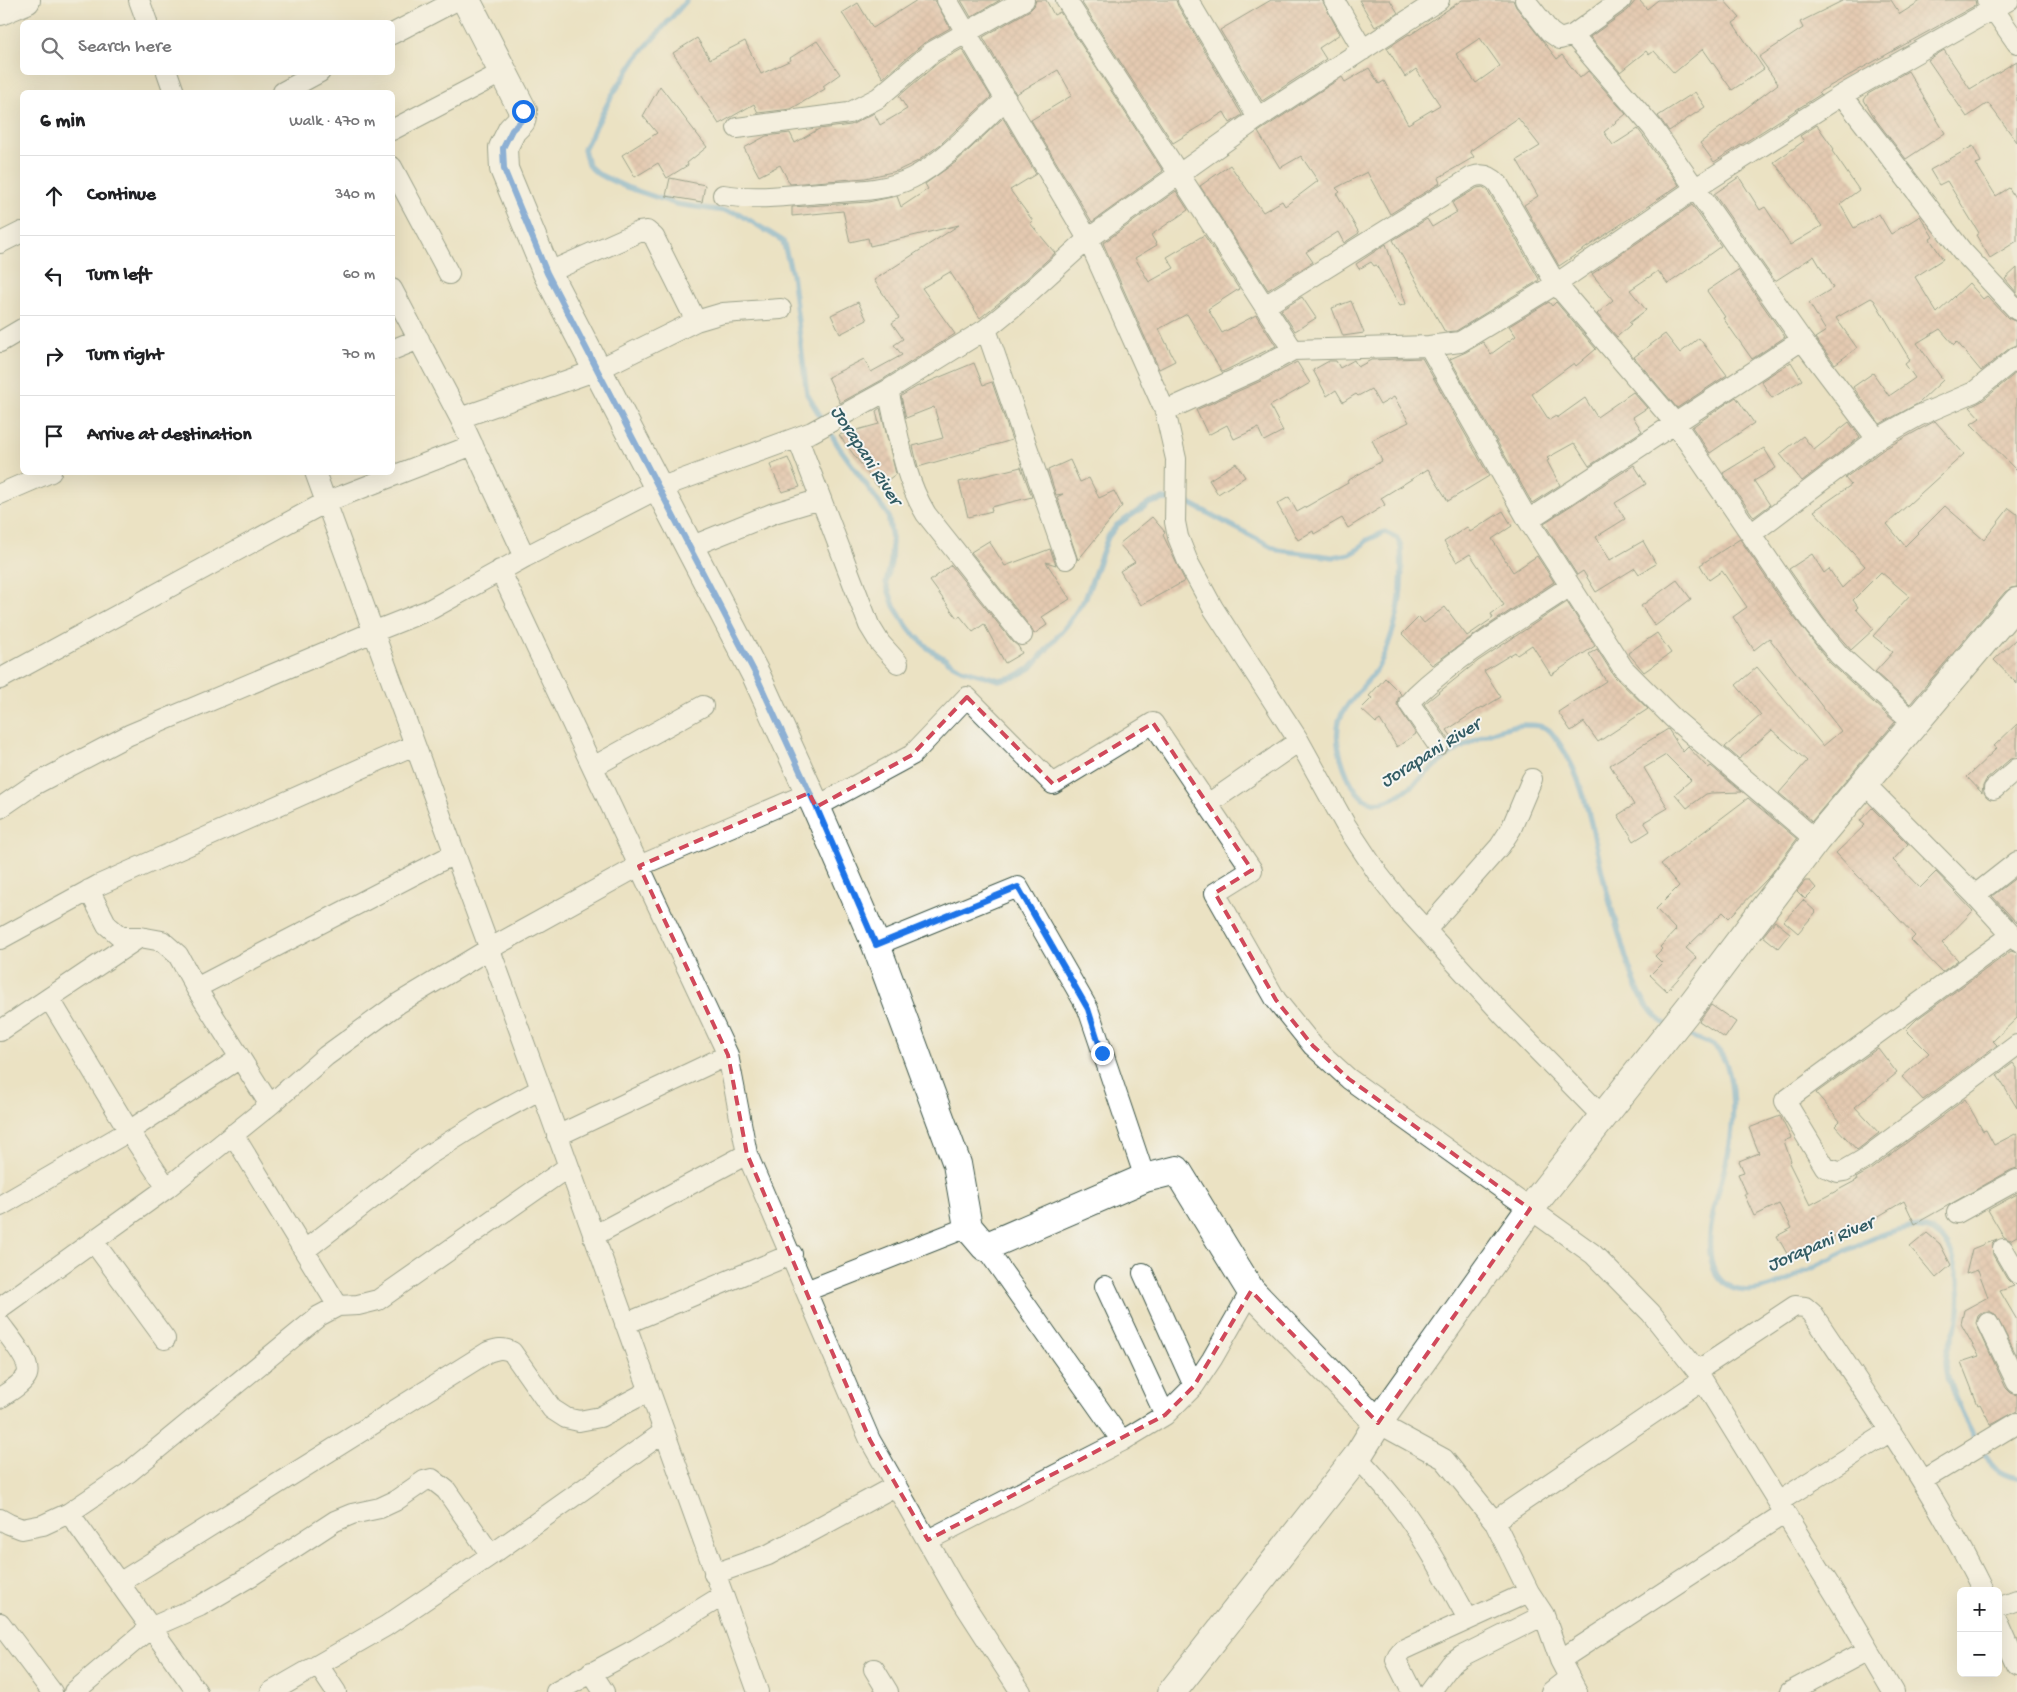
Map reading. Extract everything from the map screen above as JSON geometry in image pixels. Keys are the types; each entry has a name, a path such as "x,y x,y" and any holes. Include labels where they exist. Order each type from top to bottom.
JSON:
{"street":[{"path":"0,11 26,0"},
{"path":"139,0 146,20"},
{"path":"395,32 458,0"},
{"path":"466,0 523,111 521,121 512,130 503,148 504,169 547,273 756,675 812,800 876,945 957,1164 977,1237 1122,1441"},
{"path":"947,0 1088,239 1165,411 1176,459 1175,522 1182,549 1214,608 1299,741 1345,824 1378,874 1400,902 1504,1016 1603,1117"},
{"path":"737,128 849,113 863,107 891,88 909,70 932,52 1024,0"},
{"path":"1066,0 1293,350"},
{"path":"1188,0 1258,118"},
{"path":"1334,0 1363,50"},
{"path":"0,808 32,786 129,736 431,609 524,557 659,488 805,435 842,416 888,390 986,329 1088,239 1258,118 1439,0"},
{"path":"1525,0 1550,32 1557,38 1563,39 1573,35 1621,0"},
{"path":"1165,411 1258,369 1293,350 1429,346 1460,342 1556,284 1696,188 1842,95 1997,3 2017,43"},
{"path":"1573,35 1652,127 1802,340 1877,439"},
{"path":"395,128 503,72"},
{"path":"168,75 173,90"},
{"path":"286,90 314,75"},
{"path":"1842,95 1962,251 2017,310"},
{"path":"723,195 747,198 859,191 897,185 913,178 938,161 1006,99"},
{"path":"395,173 449,274"},
{"path":"1265,306 1472,177 1482,175 1491,177 1498,184 1556,284 1676,423 1793,596 1839,654 1915,724"},
{"path":"547,273 639,232 647,231 654,236 696,321"},
{"path":"0,243 20,233"},
{"path":"395,295 460,418 524,557"},
{"path":"460,418 597,370 696,321 723,313 781,309"},
{"path":"986,329 1066,559"},
{"path":"0,342 20,331"},
{"path":"395,349 419,339"},
{"path":"1528,520 1802,340"},
{"path":"1429,346 1528,520 1623,668 1674,719 1816,840"},
{"path":"1751,534 1877,439 1918,416 1974,392 2017,357"},
{"path":"888,390 906,469 918,500 926,514 1022,636"},
{"path":"805,435 821,499 869,625 880,643 898,662"},
{"path":"0,679 326,502 473,445"},
{"path":"0,494 44,475"},
{"path":"316,475 558,1136 758,1692"},
{"path":"690,547 774,513 821,499"},
{"path":"500,570 728,1055 747,1154 792,1254 870,1440 957,1592 1021,1692"},
{"path":"1438,745 1410,703 1416,695 1470,651 1504,631 1570,586"},
{"path":"1178,1689 1357,1458 1378,1423 1530,1209 1693,1003 1816,840 2017,602"},
{"path":"0,1308 166,1188 270,1105 326,1056 399,1003 490,949 639,866 812,800 912,756 967,697 1053,784 1153,723 1252,870 1215,893 1282,1008 1313,1046 1349,1079 1593,1254 1651,1312 1700,1376 1893,1692"},
{"path":"593,767 703,706"},
{"path":"1208,804 1299,741"},
{"path":"0,939 89,890 414,745"},
{"path":"1994,789 2017,769"},
{"path":"1426,930 1500,846 1511,829 1532,779"},
{"path":"1865,784 2015,938 1785,1101 1825,1167 1838,1172 1844,1172 1863,1160 2017,1045"},
{"path":"196,988 454,854"},
{"path":"1975,895 2017,862"},
{"path":"876,945 1018,887 1088,1009 1145,1178"},
{"path":"89,890 107,925 121,937 140,937 162,941 178,955 196,988 270,1105"},
{"path":"0,1031 140,937"},
{"path":"49,998 129,1132 166,1188"},
{"path":"558,1136 728,1055"},
{"path":"0,1206 129,1132 240,1058"},
{"path":"305,1250 427,1156 484,1120 541,1090"},
{"path":"233,1134 338,1306"},
{"path":"593,1236 747,1154"},
{"path":"0,1519 22,1529 43,1525 68,1512 128,1473 319,1316 338,1306 358,1305 378,1300 568,1166"},
{"path":"806,1291 977,1237 1145,1178 1177,1170 1251,1291 1378,1423 1444,1459 1494,1521 1529,1592 1544,1614 1560,1660 1573,1685 1551,1692"},
{"path":"1957,1213 2017,1180"},
{"path":"93,1241 165,1339"},
{"path":"2003,1249 2017,1273"},
{"path":"625,1324 792,1254"},
{"path":"1144,1273 1194,1386"},
{"path":"1105,1286 1165,1415"},
{"path":"928,1540 1122,1441 1165,1415 1194,1386 1251,1291"},
{"path":"1494,1521 1700,1376 1795,1306 1805,1306 1812,1313 1923,1480 1963,1549 1982,1587"},
{"path":"1988,1323 2010,1349 2017,1383"},
{"path":"0,1324 24,1357 28,1367 27,1375 23,1380 0,1398"},
{"path":"119,1583 488,1352 496,1349 506,1348 512,1352 552,1409 566,1418 579,1421 600,1417 649,1391"},
{"path":"1923,1480 2014,1425"},
{"path":"1560,1660 1891,1431"},
{"path":"271,1692 386,1626 492,1554 664,1432"},
{"path":"1357,1458 1405,1514 1431,1553 1468,1619"},
{"path":"74,1692 150,1628 200,1606 243,1581 336,1521 352,1514 380,1508 432,1479 446,1490 492,1554"},
{"path":"714,1574 768,1555 895,1486"},
{"path":"68,1512 197,1692"},
{"path":"1412,1692 1396,1660 1402,1650 1529,1592"},
{"path":"556,1692 636,1649 722,1596"},
{"path":"2002,1606 2017,1600"},
{"path":"1430,1692 1451,1664 1462,1656 1544,1614"},
{"path":"0,1623 52,1692"},
{"path":"2002,1631 2017,1665"},
{"path":"1790,1692 1868,1650"},
{"path":"318,1665 336,1692"},
{"path":"874,1669 888,1692"},
{"path":"591,1672 604,1692"}],"highlighted area":[{"path":"967,697 1053,784 1153,723 1252,870 1215,893 1276,1000 1313,1046 1349,1079 1530,1209 1378,1423 1251,1291 1194,1386 1165,1415 928,1540 870,1440 747,1154 728,1055 639,866 809,793 816,807 912,755"}],"building":[{"path":"917,0 935,0 950,28 924,43 883,78 842,13 858,3 873,28"},
{"path":"961,0 1000,0 971,17"},
{"path":"1036,0 1046,0 1054,15 1060,12 1163,171 1092,222 1031,120 1072,95 1058,70 1016,94 983,37 1030,10"},
{"path":"1086,0 1176,0 1242,115 1230,123 1224,112 1173,143 1082,3"},
{"path":"1271,0 1322,0 1340,34 1319,48 1326,59 1262,101 1220,30"},
{"path":"1359,0 1390,0 1398,13 1375,27"},
{"path":"1462,0 1513,0 1516,7 1557,59 1562,55 1580,78 1588,71 1626,114 1604,132 1613,145 1638,129 1679,185 1559,266 1524,205 1538,196 1517,160 1540,146 1518,118 1470,151 1474,157 1438,178 1440,183 1390,214 1367,172 1336,188 1340,192 1337,194 1359,233 1344,243 1338,232 1306,252 1313,262 1268,290 1200,186 1230,165 1263,212 1282,201 1285,206 1318,181 1301,156 1280,168 1258,132 1342,77 1345,82 1369,68 1379,84 1384,81 1408,124 1440,105 1416,69 1405,77 1387,48","holes":["1480,38 1500,66 1476,83 1456,54"]},
{"path":"1636,0 1639,0 1647,9 1658,0 1724,0 1740,18 1733,23 1764,69 1732,90 1703,49 1674,73 1654,51 1649,55 1646,51 1620,72 1590,37 1628,10"},
{"path":"1844,0 1891,0 1900,14 1922,0 1975,0 1976,5 1819,92 1821,94 1714,162 1700,143 1778,84 1759,57 1803,28 1800,22"},
{"path":"697,38 710,59 745,41 761,74 791,60 790,58 817,41 840,74 823,86 825,89 791,109 758,113 754,104 719,124 673,53"},
{"path":"962,49 991,97 941,144 918,161 897,171 865,178 790,184 780,165 759,176 744,148 766,136 790,133 795,143 819,129 851,125 874,113 880,125 907,109 899,96 939,62"},
{"path":"1944,50 1970,89 2017,61 2017,142 1988,103 1967,117 1928,60"},
{"path":"1908,71 1945,133 1906,159 1876,120 1864,100 1868,94"},
{"path":"660,86 707,147 687,163 688,165 667,178 658,163 635,177 622,155 657,133 643,116"},
{"path":"1695,92 1705,107 1669,131 1658,116"},
{"path":"1003,118 1036,174 1010,190 1033,221 1030,223 1055,253 980,318 950,272 922,288 955,334 882,380 840,403 828,377 864,359 871,372 902,355 894,345 903,339 892,323 899,318 874,280 959,225 870,246 868,238 850,242 843,211 792,216 792,207 868,202 897,196 901,207 928,189 925,184 956,162"},
{"path":"1817,125 1834,149 1832,151 1859,190 1840,204 1854,228 1879,214 1891,234 1920,216 1933,237 1930,239 1943,259 1915,277 1937,313 1969,283 1983,299 1987,296 2008,318 2017,322 2017,345 2010,348 1981,371 1957,342 1954,345 1940,329 1917,343 1943,380 1919,403 1880,424 1853,387 1873,373 1889,396 1915,378 1905,364 1910,360 1874,300 1871,298 1836,318 1857,348 1835,364 1815,338 1826,331 1809,303 1833,288 1814,256 1775,281 1714,194 1739,177 1760,210 1765,207 1790,245 1822,226 1774,162 1804,141 1800,136"},
{"path":"1973,146 1981,162 1976,164 1996,196 2009,188 2017,201 2017,241 1990,258 1976,235 1979,233 1947,181 1939,185 1930,170"},
{"path":"670,178 705,185 702,202 666,196"},
{"path":"1483,187 1488,191 1539,279 1456,331 1445,332 1393,240 1427,219 1432,227 1457,212 1452,203 1477,188"},
{"path":"1176,191 1188,210 1151,235 1157,245 1135,258 1149,282 1174,268 1167,257 1204,235 1239,289 1208,309 1222,333 1256,315 1276,346 1222,372 1187,314 1159,329 1175,361 1159,369 1103,243"},
{"path":"1692,205 1721,246 1668,284 1658,271 1630,290 1646,310 1629,323 1631,324 1617,337 1597,314 1613,300 1592,274"},
{"path":"1386,244 1406,304 1400,306 1376,265 1374,266 1371,262 1359,269 1356,264"},
{"path":"2017,268 2017,293 2005,279"},
{"path":"1738,270 1785,337 1752,359 1723,318 1725,317 1707,291"},
{"path":"1302,297 1316,318 1295,331 1281,310"},
{"path":"1351,301 1364,333 1343,336 1332,308"},
{"path":"858,302 867,320 840,334 831,315"},
{"path":"1549,302 1552,306 1556,302 1596,349 1576,366 1574,363 1532,394 1549,420 1556,416 1557,418 1585,398 1597,417 1633,392 1647,408 1633,417 1642,431 1589,466 1574,443 1547,458 1560,485 1532,503 1450,359 1483,342 1491,354 1516,336 1509,326"},
{"path":"1665,334 1680,353 1699,338 1727,375 1677,408 1634,357"},
{"path":"1422,358 1489,476 1448,501 1428,469 1381,498 1385,505 1348,528 1342,518 1314,534 1313,531 1298,540 1277,504 1289,497 1297,512 1348,483 1347,481 1382,461 1372,440 1409,422 1394,397 1380,405 1371,389 1358,396 1356,394 1343,402 1336,390 1327,396 1313,370 1329,361 1336,361 1340,368 1354,360 1358,367 1371,360"},
{"path":"1297,362 1310,383 1270,406 1283,431 1264,441 1258,428 1234,439 1227,425 1208,435 1196,410 1263,380"},
{"path":"1791,362 1802,380 1772,398 1761,381"},
{"path":"974,363 983,385 992,382 1012,440 918,467 913,446 943,438 934,407 906,418 901,396 916,387"},
{"path":"2017,372 2017,471 1971,424 1980,418 1970,407 1982,401"},
{"path":"1736,397 1754,423 1710,453 1692,427"},
{"path":"880,408 896,474 878,487 839,435 879,424 876,411"},
{"path":"1935,421 1964,454 1887,524 1905,546 1945,506 1984,540 2009,508 2017,514 2017,587 2005,592 1910,704 1875,672 1893,652 1873,636 1909,596 1881,572 1853,600 1858,607 1856,609 1874,629 1851,650 1824,619 1789,569 1812,554 1824,573 1829,569 1842,588 1865,566 1814,511 1851,485 1845,478 1884,449"},
{"path":"1849,422 1860,437 1802,481 1780,454 1803,436 1814,450"},
{"path":"1764,448 1776,468 1754,481 1770,505 1754,517 1723,473"},
{"path":"788,458 800,487 782,492 770,465"},
{"path":"1070,460 1080,482 1089,478 1099,498 1114,491 1122,506 1078,560 1057,497 1063,494 1056,495 1048,470"},
{"path":"1236,463 1245,477 1218,494 1209,480"},
{"path":"1634,465 1646,484 1615,503 1625,519 1596,537 1610,560 1643,541 1656,564 1639,574 1635,568 1596,592 1583,571 1577,575 1544,523"},
{"path":"1021,467 1032,497 991,507 992,511 968,517 959,482"},
{"path":"1503,511 1512,526 1492,539 1513,572 1537,556 1554,582 1432,665 1402,634 1419,617 1424,623 1445,607 1467,636 1493,618 1491,614 1504,605 1470,554 1457,562 1444,542 1467,527 1470,532"},
{"path":"1152,517 1165,532 1163,535 1185,581 1141,605 1120,571 1135,562 1119,544"},
{"path":"1740,539 1783,603 1830,663 1895,722 1812,821 1779,793 1807,761 1772,730 1739,759 1725,747 1761,715 1736,685 1757,667 1823,746 1841,731 1769,638 1754,650 1733,617 1747,607 1722,571 1709,580 1700,565"},
{"path":"989,541 1005,566 1050,549 1056,565 1046,562 1070,599 1042,617 1047,625 1034,634 971,552"},
{"path":"951,565 1022,653 1005,663 984,624 973,632 960,616 957,618 930,581"},
{"path":"1677,580 1691,599 1655,626 1641,606"},
{"path":"1567,602 1595,646 1551,675 1532,645 1517,655 1515,652 1484,671 1501,697 1447,730 1455,741 1450,744 1448,738 1424,704 1478,661"},
{"path":"1657,633 1671,653 1644,672 1628,653"},
{"path":"2017,638 2017,684 1994,660"},
{"path":"1597,649 1614,676 1648,709 1598,742 1584,722 1571,731 1558,712 1606,681 1589,654"},
{"path":"1385,678 1401,694 1397,705 1416,734 1397,747 1380,720 1376,723 1361,709 1372,698 1369,696"},
{"path":"2017,724 2017,757 2009,760 1986,780 1982,793 1967,777 1997,748 1994,746"},
{"path":"1668,729 1683,752 1688,747 1708,768 1711,766 1742,792 1706,794 1687,808 1675,794 1691,780 1666,755 1644,768 1668,808 1644,822 1650,831 1634,841 1618,815 1634,805 1610,765"},
{"path":"1748,798 1797,839 1768,878 1729,918 1723,912 1686,948 1697,958 1667,991 1650,975 1662,963 1655,956 1662,949 1660,947 1676,930 1656,909 1679,886 1661,864"},
{"path":"1872,808 1908,844 1893,860 1920,888 1936,872 1973,911 1942,943 1958,960 1942,972 1911,940 1915,936 1836,853 1865,825 1860,821"},
{"path":"2017,877 2017,923 1992,896"},
{"path":"1805,881 1810,881 1816,888 1805,899 1797,891"},
{"path":"1803,900 1816,912 1798,933 1784,921"},
{"path":"1775,921 1790,933 1778,948 1763,936"},
{"path":"2011,951 2017,953 2017,1018 1993,1041 1997,1045 1923,1100 1902,1077 1929,1053 1906,1030 1917,1019"},
{"path":"1711,1005 1736,1022 1725,1038 1699,1021"},
{"path":"1878,1048 1897,1073 1855,1107 1879,1133 1857,1150 1835,1126 1840,1121 1816,1093"},
{"path":"2013,1063 2017,1068 2017,1108 1997,1075"},
{"path":"1965,1099 1983,1131 1986,1130 1994,1145 2017,1133 2017,1168 1915,1224 1904,1201 1867,1223 1866,1221 1833,1237 1834,1240 1810,1253 1808,1249 1790,1259 1777,1236 1792,1228 1779,1204 1754,1216 1744,1194 1747,1194 1738,1174 1744,1172 1739,1161 1759,1153 1749,1128 1780,1116 1791,1138 1784,1141 1791,1161 1789,1163 1810,1205 1857,1180 1856,1178 1870,1170"},
{"path":"2017,1194 2017,1236 2010,1240 2004,1237 1988,1210"},
{"path":"1927,1233 1940,1244 1951,1265 1936,1278 1910,1247"},
{"path":"1997,1239 1992,1244 1993,1255 2007,1279 2014,1286 2000,1291 2017,1320 2017,1356 1995,1314 1989,1311 1983,1312 1978,1316 1976,1323 2006,1388 2011,1393 2017,1395 2017,1411 1991,1425 1980,1404 1978,1405 1961,1362 1979,1356 1961,1324 1964,1310 1988,1297 1978,1270 1966,1274 1972,1249"}],"waterway":[{"name":"Jorapani River","path":"687,0 637,57 611,97 584,149 588,165 598,174 626,187 676,204 738,213 783,241 792,274 807,394 839,447 888,515 892,539 891,562 886,583 894,606 909,629 929,649 961,669 999,680 1014,677 1031,668 1067,625 1086,597 1108,537 1117,525 1150,503 1164,499 1189,503 1278,550 1333,557 1350,554 1359,549 1367,540 1385,532 1397,538 1401,547 1402,570 1399,605 1394,628 1377,669 1345,709 1338,726 1341,756 1346,773 1353,786 1362,797 1372,802 1390,800 1407,790 1437,764 1478,738 1512,726 1524,725 1546,728 1562,747 1578,779 1589,815 1609,900 1635,984 1651,1012 1667,1025"},
{"name":"Jorapani River","path":"1680,1032 1709,1043 1716,1048 1723,1057 1731,1084 1733,1099 1732,1129 1728,1155 1711,1226 1710,1246 1712,1263 1719,1278 1732,1288 1756,1290 1786,1281 1853,1247 1886,1233 1915,1227 1938,1235 1954,1260 1959,1285 1958,1319 1946,1357 1951,1385 1964,1417 1989,1460 2001,1472 2017,1478"}],"route":[{"path":"523,111 521,121 512,130 503,148 504,169 547,273 756,675 816,806 876,945 1018,887 1088,1009 1102,1053"}]}
